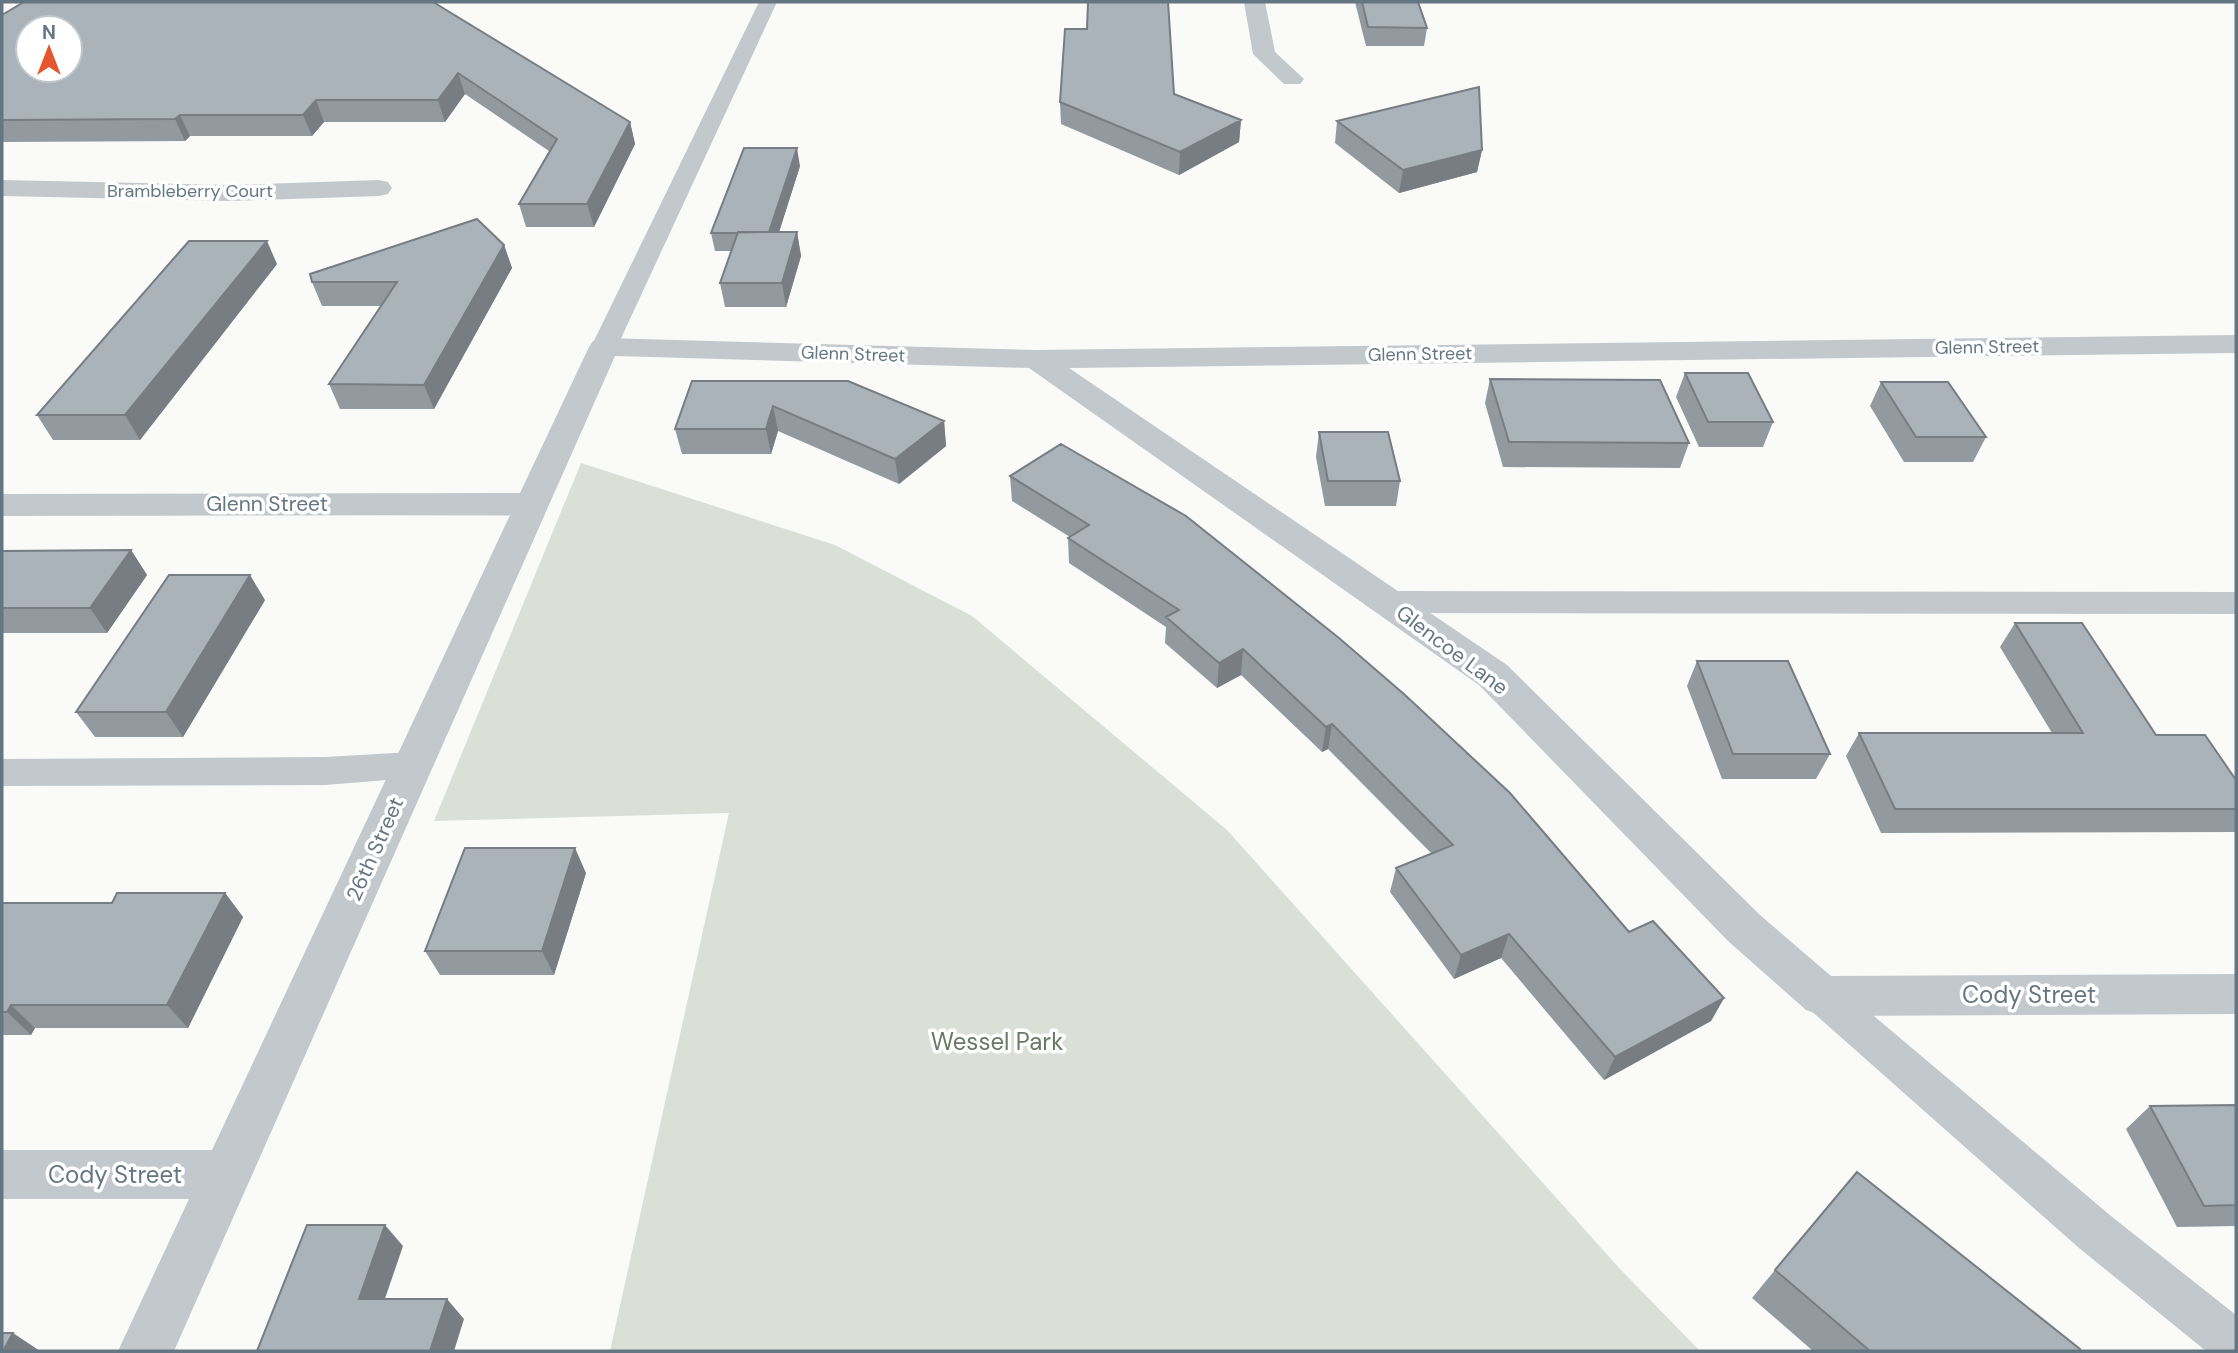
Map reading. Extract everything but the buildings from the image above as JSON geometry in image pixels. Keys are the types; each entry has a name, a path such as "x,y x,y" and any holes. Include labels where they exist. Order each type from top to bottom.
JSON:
{"street":[{"path":"1254,2 1264,54 1292,79"},
{"name":"Brambleberry Court","path":"2,188 231,193 379,188"},
{"name":"Glenn Street","path":"604,347 1037,359 2236,344"},
{"name":"26th Street","path":"146,1351 604,347"},
{"name":"Glencoe Lane","path":"1037,359 1493,675 1744,928 1822,996"},
{"name":"Glenn Street","path":"2,505 532,504"},
{"name":"Cody Street","path":"1822,996 2236,994"},
{"name":"Cody Street","path":"2,1175 228,1174"}],"lane":[{"path":"604,347 768,2"},
{"path":"1388,602 2236,603"},
{"path":"2,773 325,771 412,765"},
{"path":"1822,996 2095,1232 2236,1345"}],"green space":[{"name":"Wessel Park","path":"581,463 835,545 972,616 1227,830 1620,1269 1700,1351 610,1351 729,813 434,821"}]}
